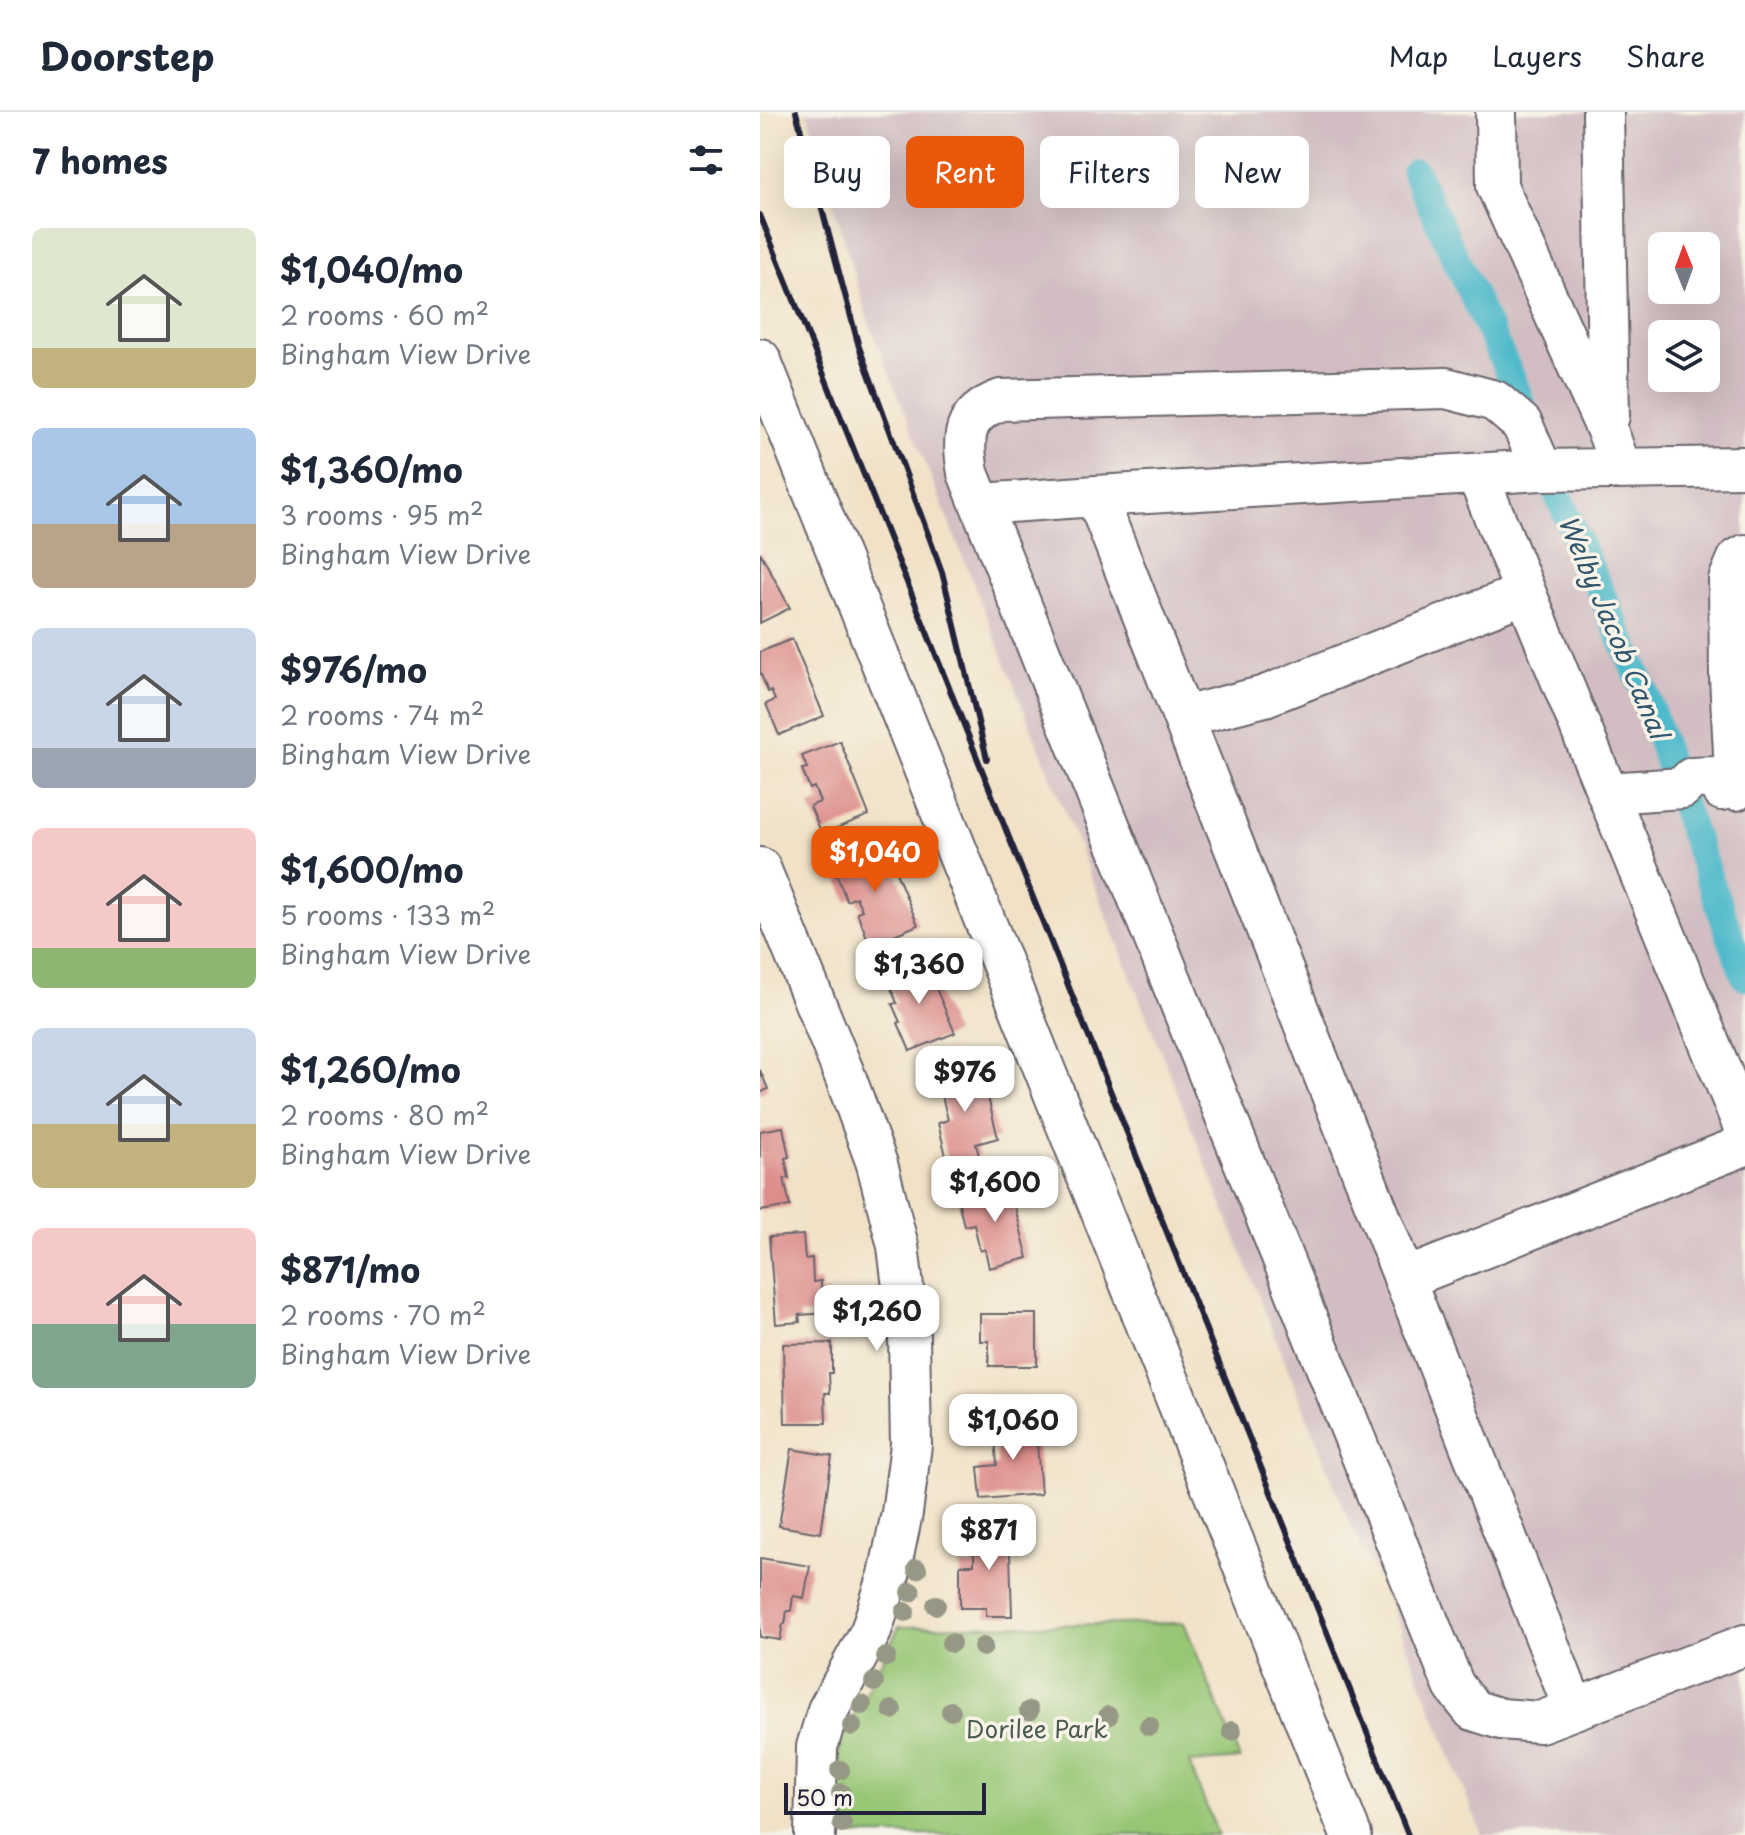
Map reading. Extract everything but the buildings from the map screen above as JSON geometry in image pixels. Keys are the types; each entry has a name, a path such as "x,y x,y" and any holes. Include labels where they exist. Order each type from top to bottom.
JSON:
{"street":[{"path":"1496,112 1497,186 1615,452"},
{"path":"1603,112 1615,452"},
{"path":"760,359 1351,1835"},
{"path":"1542,470 1522,424 1495,401 1446,388 1001,400 984,406 969,422 963,444 968,473 1454,1686 1473,1710 1501,1719 1540,1722 1745,1645"},
{"path":"981,504 1542,470 1615,452 1745,467"},
{"path":"1477,474 1745,1130"},
{"path":"1096,496 1574,1709"},
{"path":"1734,790 1738,702 1729,580 1738,559 1745,555"},
{"path":"1183,717 1265,696 1525,593"},
{"path":"1608,793 1682,788 1692,778 1715,777 1734,790"},
{"path":"760,868 768,910 845,1076 877,1164 898,1246 909,1336 911,1445 902,1513 889,1575 871,1631 828,1710 817,1747 815,1835"},
{"path":"1404,1279 1745,1145"}],"shaded area":[{"path":"807,112 1745,112 1745,1835 1482,1835 1385,1592 1350,1524 866,315 835,208 890,208 890,136 814,136"}],"green space":[{"name":"Dorilee Park","path":"1184,1623 1240,1759 1189,1763 1218,1835 839,1835 837,1761 842,1739 899,1627"}],"waterway":[{"name":"Welby Jacob Canal","path":"1415,172 1512,379 1531,430"},
{"name":"Welby Jacob Canal","path":"1555,489 1645,692 1669,765"},
{"name":"Welby Jacob Canal","path":"1680,798 1745,977"}],"railway":[{"path":"796,112 859,347 942,572 987,759"},
{"path":"760,215 1408,1835"}]}
